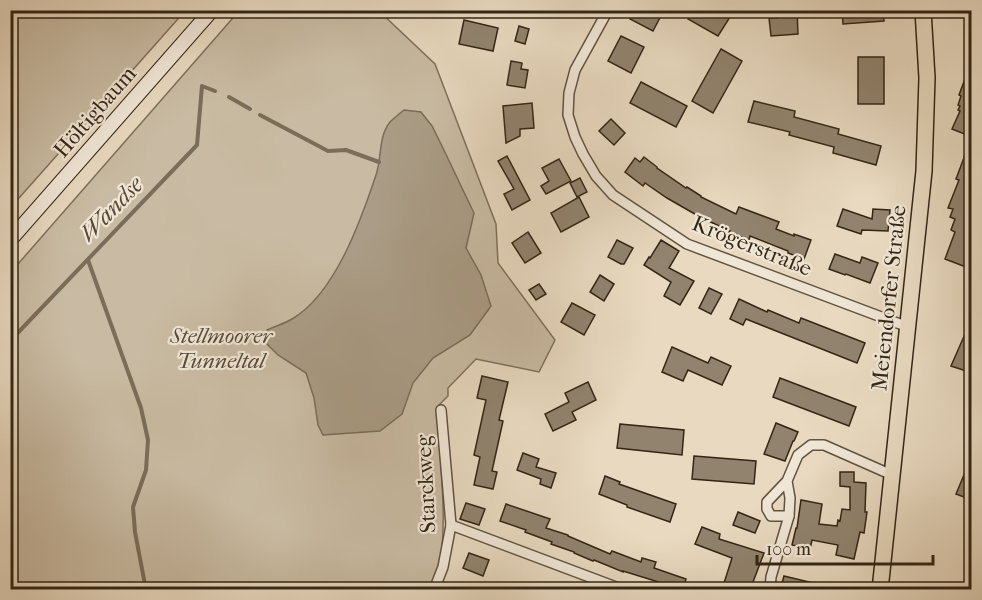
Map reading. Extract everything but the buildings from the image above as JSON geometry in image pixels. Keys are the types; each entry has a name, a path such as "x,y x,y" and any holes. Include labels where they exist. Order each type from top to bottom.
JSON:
{"main road":[{"name":"Höltigbaum","path":"10,240 212,10"},
{"name":"Meiendorfer Straße","path":"880,590 923,184 926,142 926,60 923,10"}],"street":[{"name":"Krögerstraße","path":"608,10 575,70 569,93 568,115 575,137 596,176 613,195 687,244 908,327"},
{"name":"Starckweg","path":"434,590 443,567 451,525 441,410"},
{"path":"789,516 771,516 766,509 767,502 787,481 798,455 811,445 824,445 892,475"},
{"path":"770,590 771,577 789,516 790,498 787,481"},
{"path":"451,525 624,590"}],"green space":[{"path":"10,11 185,11 11,207 10,207"},
{"name":"Stellmoorer Tunneltal","path":"239,11 379,11 435,64 496,224 498,263 555,340 539,372 476,359 448,388 448,396 437,407 443,531 441,556 436,576 428,590 11,590 11,272"}],"shaded area":[{"path":"404,110 421,112 432,126 474,213 466,248 481,275 491,306 470,335 433,358 413,383 402,414 380,431 323,435 318,425 314,398 306,373 278,355 264,341 267,330 289,321 307,307 334,274 354,234 370,193 386,128"}],"waterway":[{"name":"Wandse","path":"10,341 197,145 202,86 215,91"},
{"path":"229,97 250,109"},
{"path":"260,115 328,151 346,150 379,162"},
{"path":"88,260 141,408 148,440 146,470 133,507 135,532 146,590"}]}
